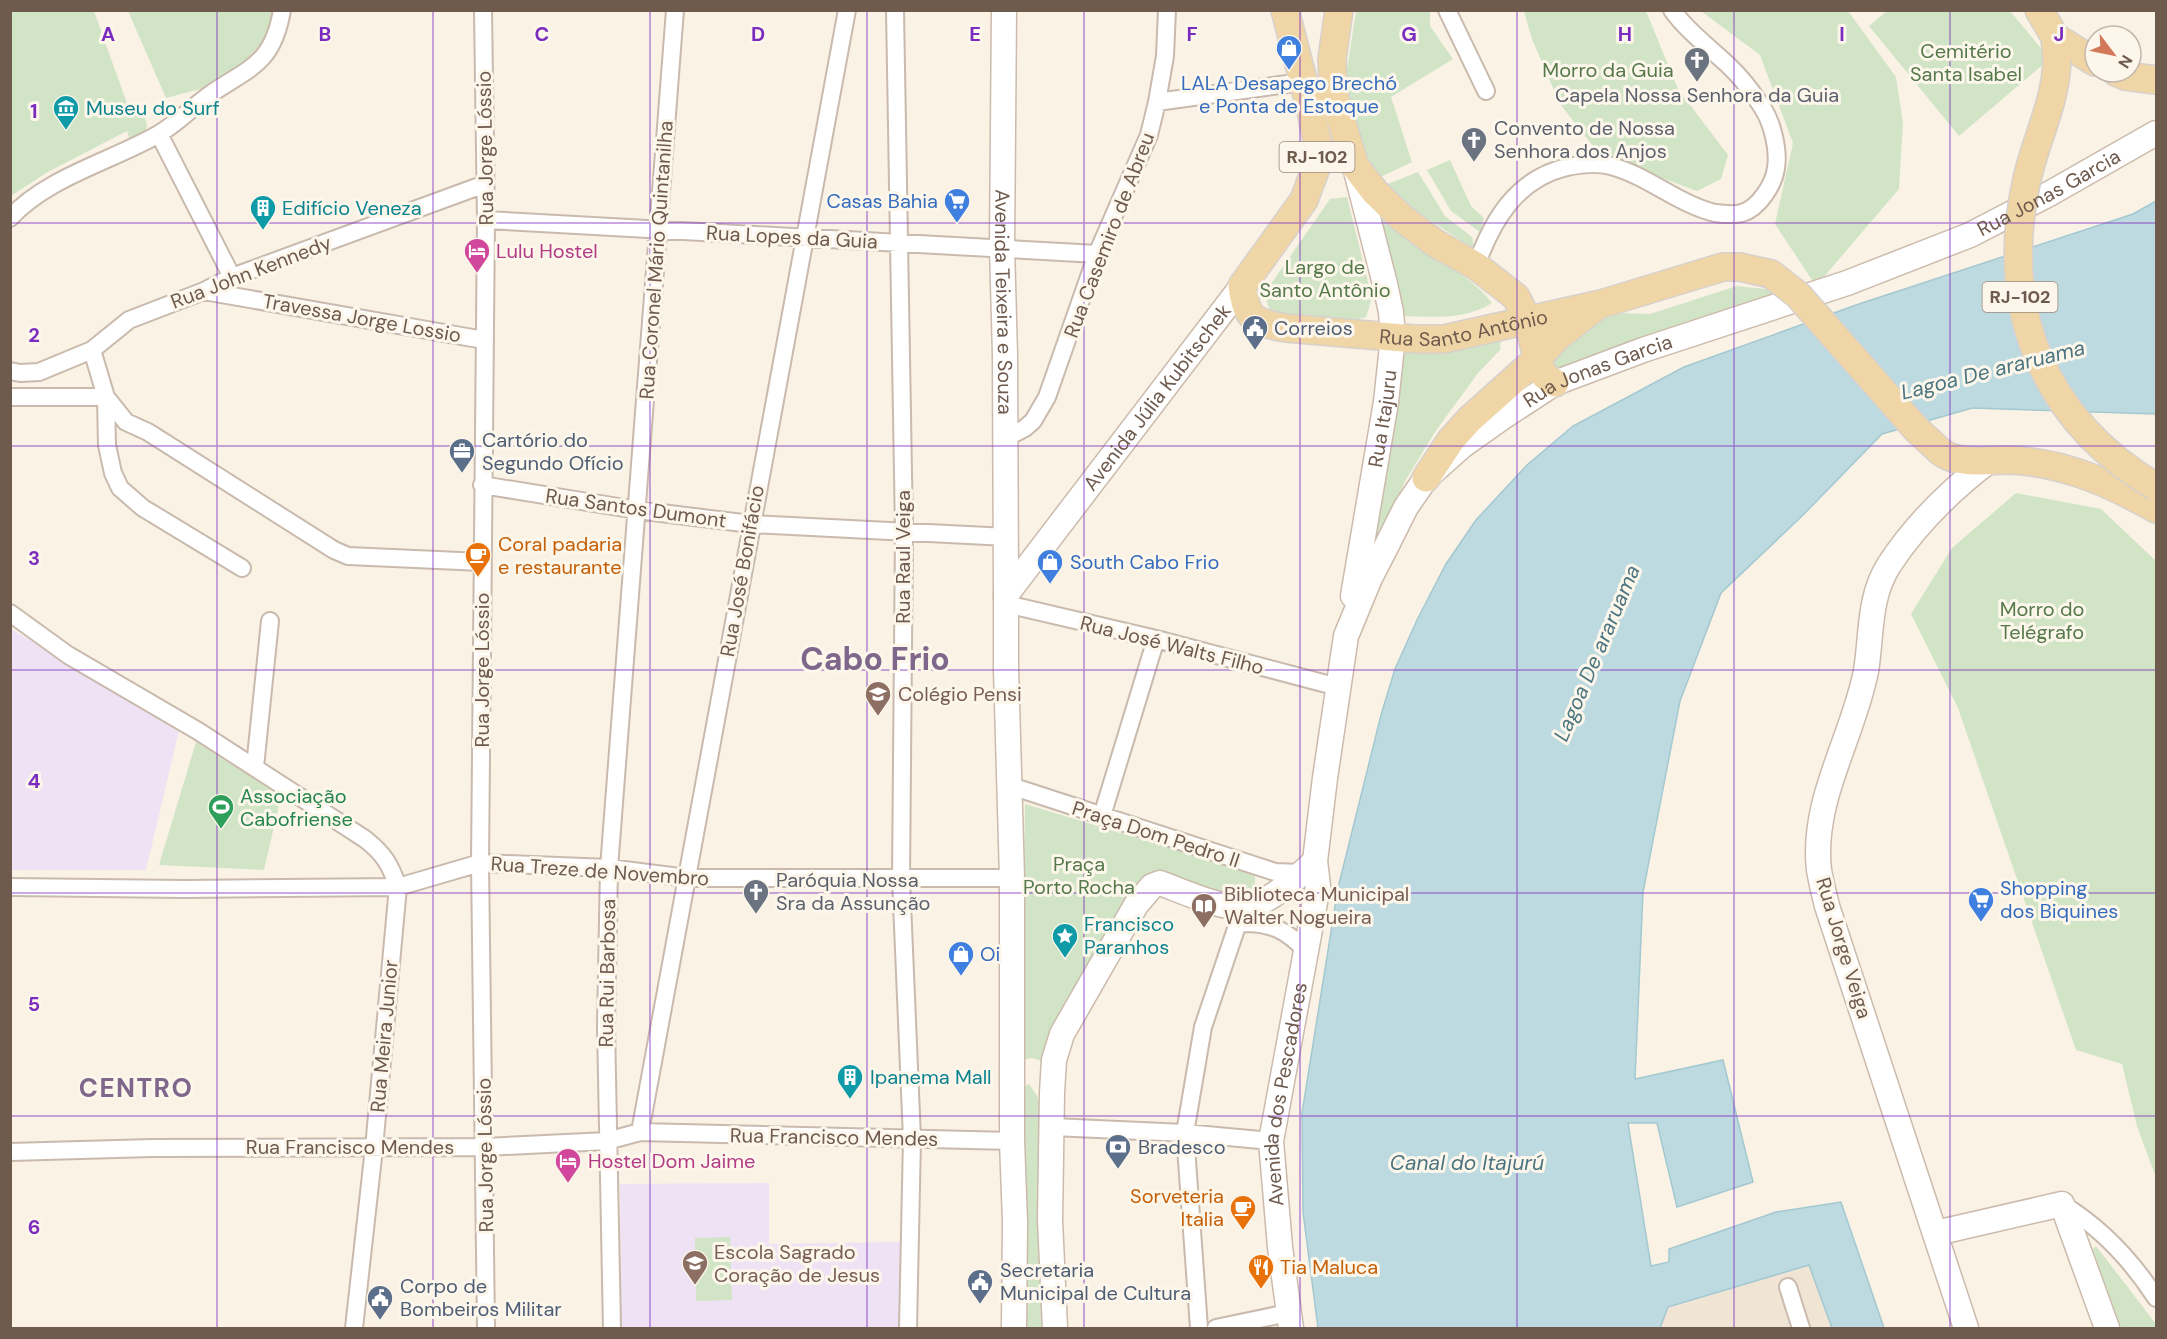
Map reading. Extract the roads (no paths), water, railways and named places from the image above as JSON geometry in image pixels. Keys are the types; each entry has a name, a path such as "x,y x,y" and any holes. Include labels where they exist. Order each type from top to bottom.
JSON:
{"main road":[{"name":"Avenida Teixeira e Souza","path":"1004,10 1002,247 1006,438 1006,600"},
{"name":"Avenida Júlia Kubitschek","path":"1006,600 1304,201 1317,165 1318,145 1285,10"},
{"path":"1339,10 1332,59 1333,85 1336,103 1355,166 1375,192 1402,218 1435,243 1476,266 1516,297 1528,321 1539,366 1545,376 1555,383"},
{"path":"2039,10 2056,49 2083,58"},
{"name":"RJ-102","path":"2056,49 2055,90 2036,146 2021,206 2018,244 2020,297 2040,363 2058,397 2080,426 2120,463 2157,487"},
{"name":"Rua Jonas Garcia","path":"1309,867 1346,636 1382,553 1406,507 1426,478 1462,446 1555,383 1643,350 1847,283 1970,235 2049,194 2157,132"},
{"name":"Rua Itajuru","path":"1346,636 1386,402 1393,338 1391,312 1385,284 1355,166"},
{"path":"1426,478 1451,440 1469,420 1574,322 1601,304 1723,267 1740,267 1771,274 1798,295 1917,430 1943,453 1966,460 2028,461 2065,468 2126,492 2157,509"},
{"name":"Rua Santo Antônio","path":"1242,286 1247,312 1267,324 1286,328 1393,338 1444,339 1601,304"},
{"path":"1935,509 1944,478 1943,453"},
{"name":"Rua Jorge Veiga","path":"1966,1329 1827,906 1819,870 1819,847 1823,811 1829,787 1853,721 1866,671 1871,614 1875,596 1889,566 1915,531 1968,477 1990,460"},
{"path":"1006,600 1011,786 1014,1329"},
{"path":"1055,1329 1050,1220 1052,1093 1054,1060 1062,1034 1136,904 1152,886 1160,883 1213,903 1246,907 1268,898 1309,867"},
{"name":"Avenida dos Pescadores","path":"1290,1321 1280,1247 1271,1141 1318,886 1309,867"},
{"path":"1013,1086 1025,1076 1034,1076 1052,1093"},
{"path":"1936,1233 2062,1204 2107,1329"},
{"path":"1015,1222 1031,1232 1050,1220"}],"street":[{"path":"10,218 37,195 159,135 211,94 254,66 266,54 274,39 282,10"},
{"name":"Rua Jorge Lóssio","path":"483,10 486,220 480,863 486,1329"},
{"name":"Rua Coronel Mário Quintanilha","path":"637,510 675,10"},
{"name":"Rua José Bonifácio","path":"640,1132 847,10"},
{"name":"Rua Raul Veiga","path":"895,10 904,531 901,879 912,1139 908,1329"},
{"name":"Rua Casemiro de Abreu","path":"1006,438 1033,421 1047,397 1097,254 1149,135 1165,56 1167,10"},
{"path":"1447,10 1486,91"},
{"path":"1476,266 1492,227 1508,203 1519,191 1538,177 1562,168 1584,163 1611,166 1645,180 1680,199 1714,212 1743,213 1763,197 1776,170 1777,156 1774,138 1764,110 1745,82 1672,10"},
{"path":"1157,102 1302,82"},
{"path":"159,135 232,277"},
{"name":"Rua John Kennedy","path":"10,371 39,372 92,350 129,320 204,291 232,277 485,184"},
{"name":"Rua Lopes da Guia","path":"486,220 1097,254"},
{"name":"Travessa Jorge Lossio","path":"204,291 484,340"},
{"path":"92,350 106,397 107,445 113,473 120,488 143,508 242,568"},
{"path":"10,397 106,397"},
{"path":"106,397 126,422 148,432 334,550 348,556 482,562"},
{"name":"Rua Santos Dumont","path":"482,485 637,510 751,524 1007,537"},
{"name":"Rua Rui Barbosa","path":"612,1329 606,1026 609,868 637,510"},
{"name":"Rua José Walts Filho","path":"1006,600 1338,687"},
{"path":"10,613 68,655 255,767 379,850 390,865 398,887"},
{"path":"255,767 270,621"},
{"path":"1102,816 1156,639"},
{"name":"Praça Dom Pedro II","path":"1011,786 1275,872 1309,867"},
{"name":"Rua Treze de Novembro","path":"10,886 185,889 398,887 480,863 609,868 687,878 1012,878"},
{"name":"Rua Meira Junior","path":"354,1329 374,1148 398,887"},
{"path":"1213,903 1219,911 1238,923 1255,923 1277,928 1293,937 1307,952"},
{"path":"1199,1329 1185,1133 1203,1027 1238,923"},
{"path":"1053,1127 1185,1133 1271,1141"},
{"name":"Rua Francisco Mendes","path":"10,1152 152,1148 485,1147 608,1141 640,1132 1012,1142"},
{"path":"2062,1204 2098,1230 2157,1298"},
{"path":"1788,1287 1801,1329"},
{"path":"1216,1329 1290,1321"}],"water":[{"name":"Canal do Itajurú","path":"2156,201 2156,414 1972,408 1882,434 1803,515 1721,593 1680,701 1643,892 1635,1079 1723,1060 1753,1182 1677,1207 1657,1123 1628,1123 1651,1266 1669,1262 1669,1249 1776,1212 1841,1202 1884,1328 1832,1328 1809,1265 1668,1307 1660,1328 1318,1328 1303,1212 1302,1113 1338,888 1381,715 1395,669 1446,564 1476,520 1527,465 1573,426 1684,367 1859,304 2133,214"}],"place":[{"name":"LALA Desapego Brechó e Ponta de Estoque","path":"1289,71"},
{"name":"Capela Nossa Senhora da Guia","path":"1697,83"},
{"name":"Museu do Surf","path":"66,131"},
{"name":"Convento de Nossa Senhora dos Anjos","path":"1474,163"},
{"name":"Casas Bahia","path":"957,224"},
{"name":"Edifício Veneza","path":"263,231"},
{"name":"Lulu Hostel","path":"477,274"},
{"name":"Correios","path":"1255,351"},
{"name":"Cartório do Segundo Ofício","path":"462,474"},
{"name":"Coral padaria e restaurante","path":"478,578"},
{"name":"South Cabo Frio","path":"1050,585"},
{"name":"Colégio Pensi","path":"878,717"},
{"name":"Associação Cabofriense","path":"221,830"},
{"name":"Paróquia Nossa Sra da Assunção","path":"756,915"},
{"name":"Shopping dos Biquines","path":"1981,923"},
{"name":"Biblioteca Municipal Walter Nogueira","path":"1204,929"},
{"name":"Francisco Paranhos","path":"1065,959"},
{"name":"Oi","path":"961,977"},
{"name":"Ipanema Mall","path":"850,1100"},
{"name":"Bradesco","path":"1118,1170"},
{"name":"Hostel Dom Jaime","path":"568,1184"},
{"name":"Sorveteria Italia","path":"1243,1231"},
{"name":"Escola Sagrado Coração de Jesus","path":"695,1286"},
{"name":"Tia Maluca","path":"1261,1290"},
{"name":"Secretaria Municipal de Cultura","path":"980,1305"},
{"name":"Corpo de Bombeiros Militar","path":"380,1321"}],"district":[{"name":"Cabo Frio","path":"875,659"},
{"name":"CENTRO","path":"136,1088"}],"park label":[{"name":"Cemitério Santa Isabel","path":"1966,62"},
{"name":"Morro da Guia","path":"1608,70"},
{"name":"Largo de Santo Antônio","path":"1325,278"},
{"name":"Morro do Telégrafo","path":"2042,620"},
{"name":"Praça Porto Rocha","path":"1079,876"}],"water label":[{"name":"Lagoa De araruama","path":"1993,370"},
{"name":"Lagoa De araruama","path":"1597,653"}]}
